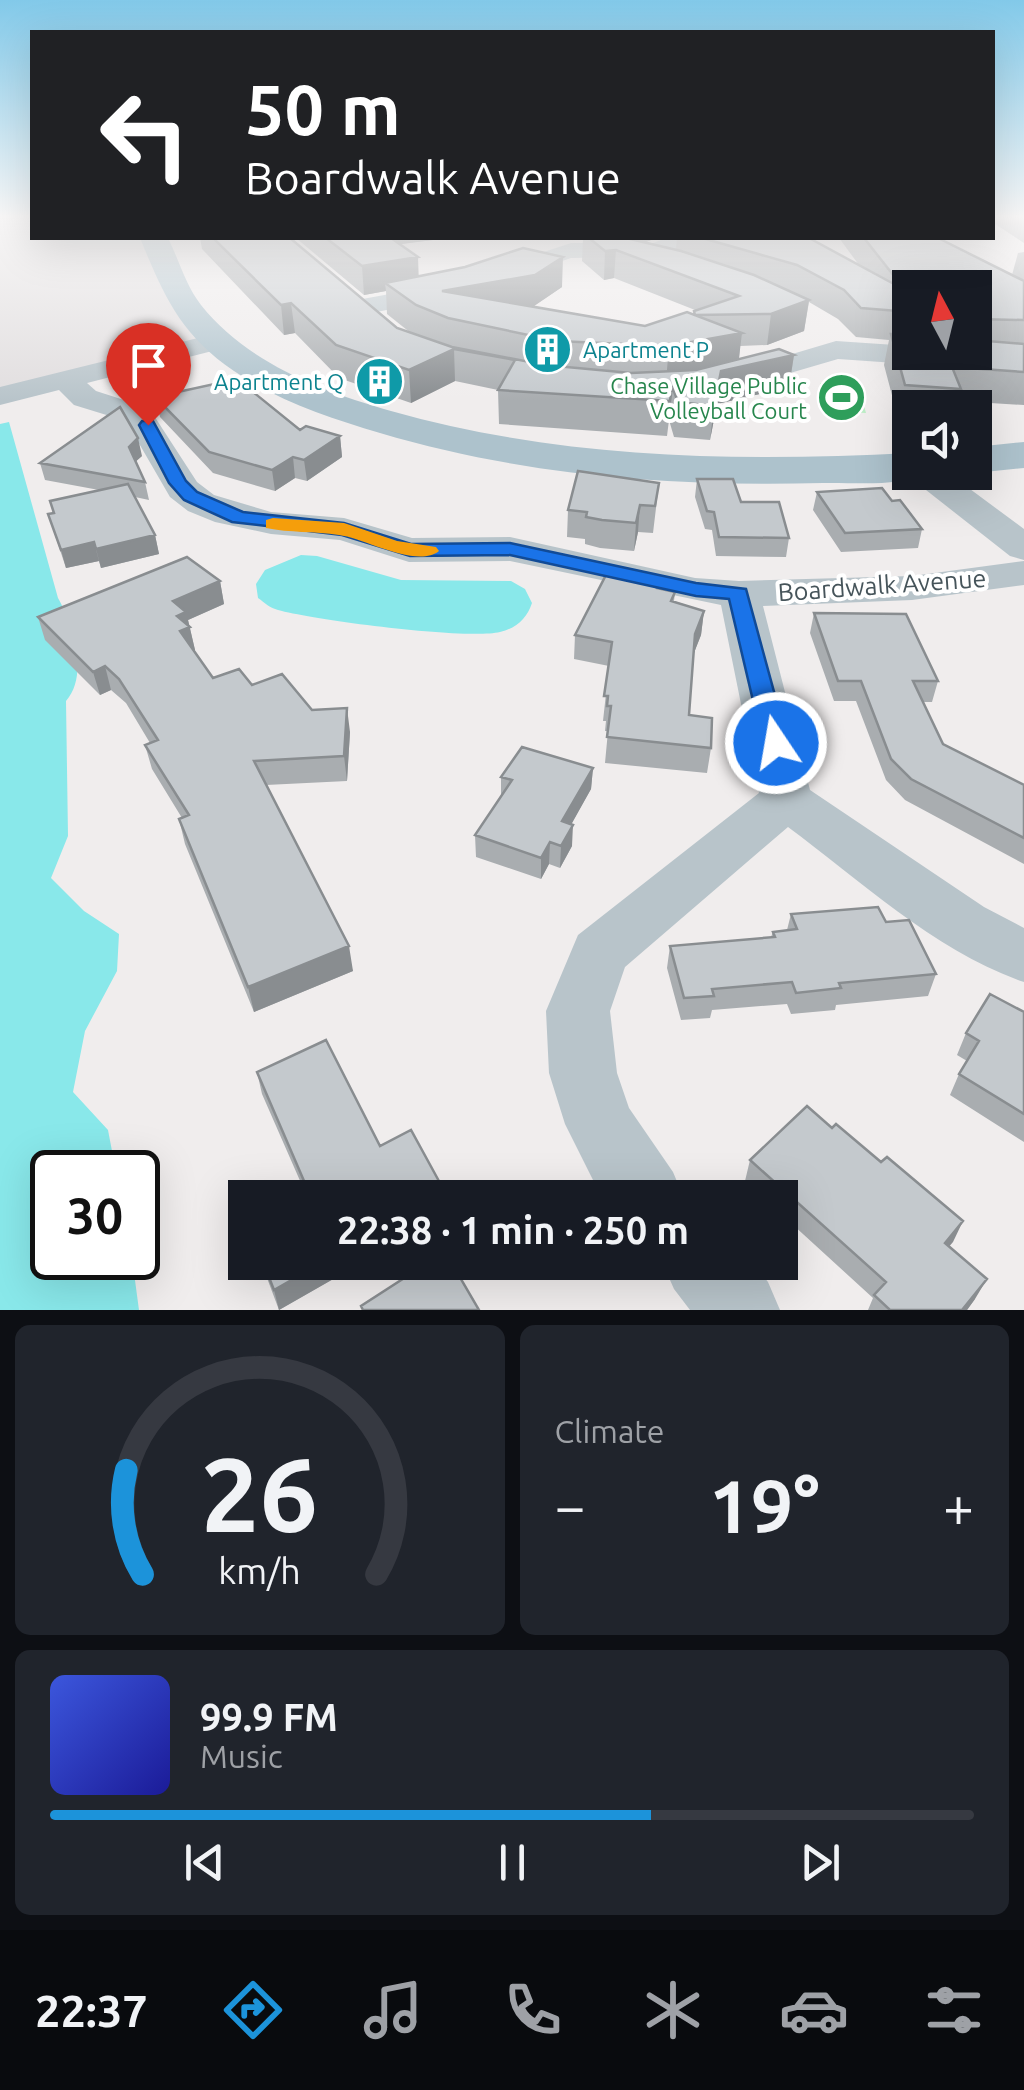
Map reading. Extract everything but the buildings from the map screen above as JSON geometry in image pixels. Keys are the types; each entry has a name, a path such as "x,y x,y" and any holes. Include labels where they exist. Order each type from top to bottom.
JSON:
{"main road":[{"path":"173,278 188,310 218,342 267,379 417,433 538,459 679,472 817,472 892,467"},
{"path":"992,459 1024,456"}],"street":[{"path":"389,334 346,299 466,286 487,278"},
{"path":"820,324 837,334 846,350"},
{"path":"0,396 218,342"},
{"path":"705,388 830,350 1024,364"},
{"name":"Boardwalk Avenue","path":"65,380 85,398 123,407 138,415 148,425 183,488 201,503 271,524 344,529 410,550 510,549 696,590 739,594 912,588 1024,573"},
{"path":"948,490 1024,548"},
{"name":"Boardwalk Avenue","path":"739,594 770,715 786,799"},
{"path":"636,1180 600,1124 583,1073 578,1011 600,953 786,799 963,924 1024,957"},
{"path":"716,1280 740,1310"}],"shaded area":[{"path":"0,278 182,278 218,341 0,396"}],"green space":[{"name":"Chase Village Public Volleyball Court","path":"820,383 858,385 866,413 826,411"}],"water":[{"path":"9,422 78,664 77,678 66,701 68,836 51,878 84,911 119,934 117,971 85,1031 73,1092 108,1130 112,1150 30,1150 30,1280 135,1280 139,1310 0,1310 0,424"},
{"path":"301,555 401,580 511,581 525,589 532,603 520,622 511,628 482,634 390,628 296,614 275,609 258,598 256,584 265,570"}],"slow traffic":[{"path":"273,524 344,529 394,546 429,551"}],"place":[{"name":"Apartment P","path":"548,349"},
{"name":"Apartment Q","path":"379,381"},
{"name":"Chase Village Public Volleyball Court","path":"842,398"}],"route":[{"path":"148,425 178,483 190,496 239,518 344,529 410,550 510,549 696,590 739,594 776,743"}]}
